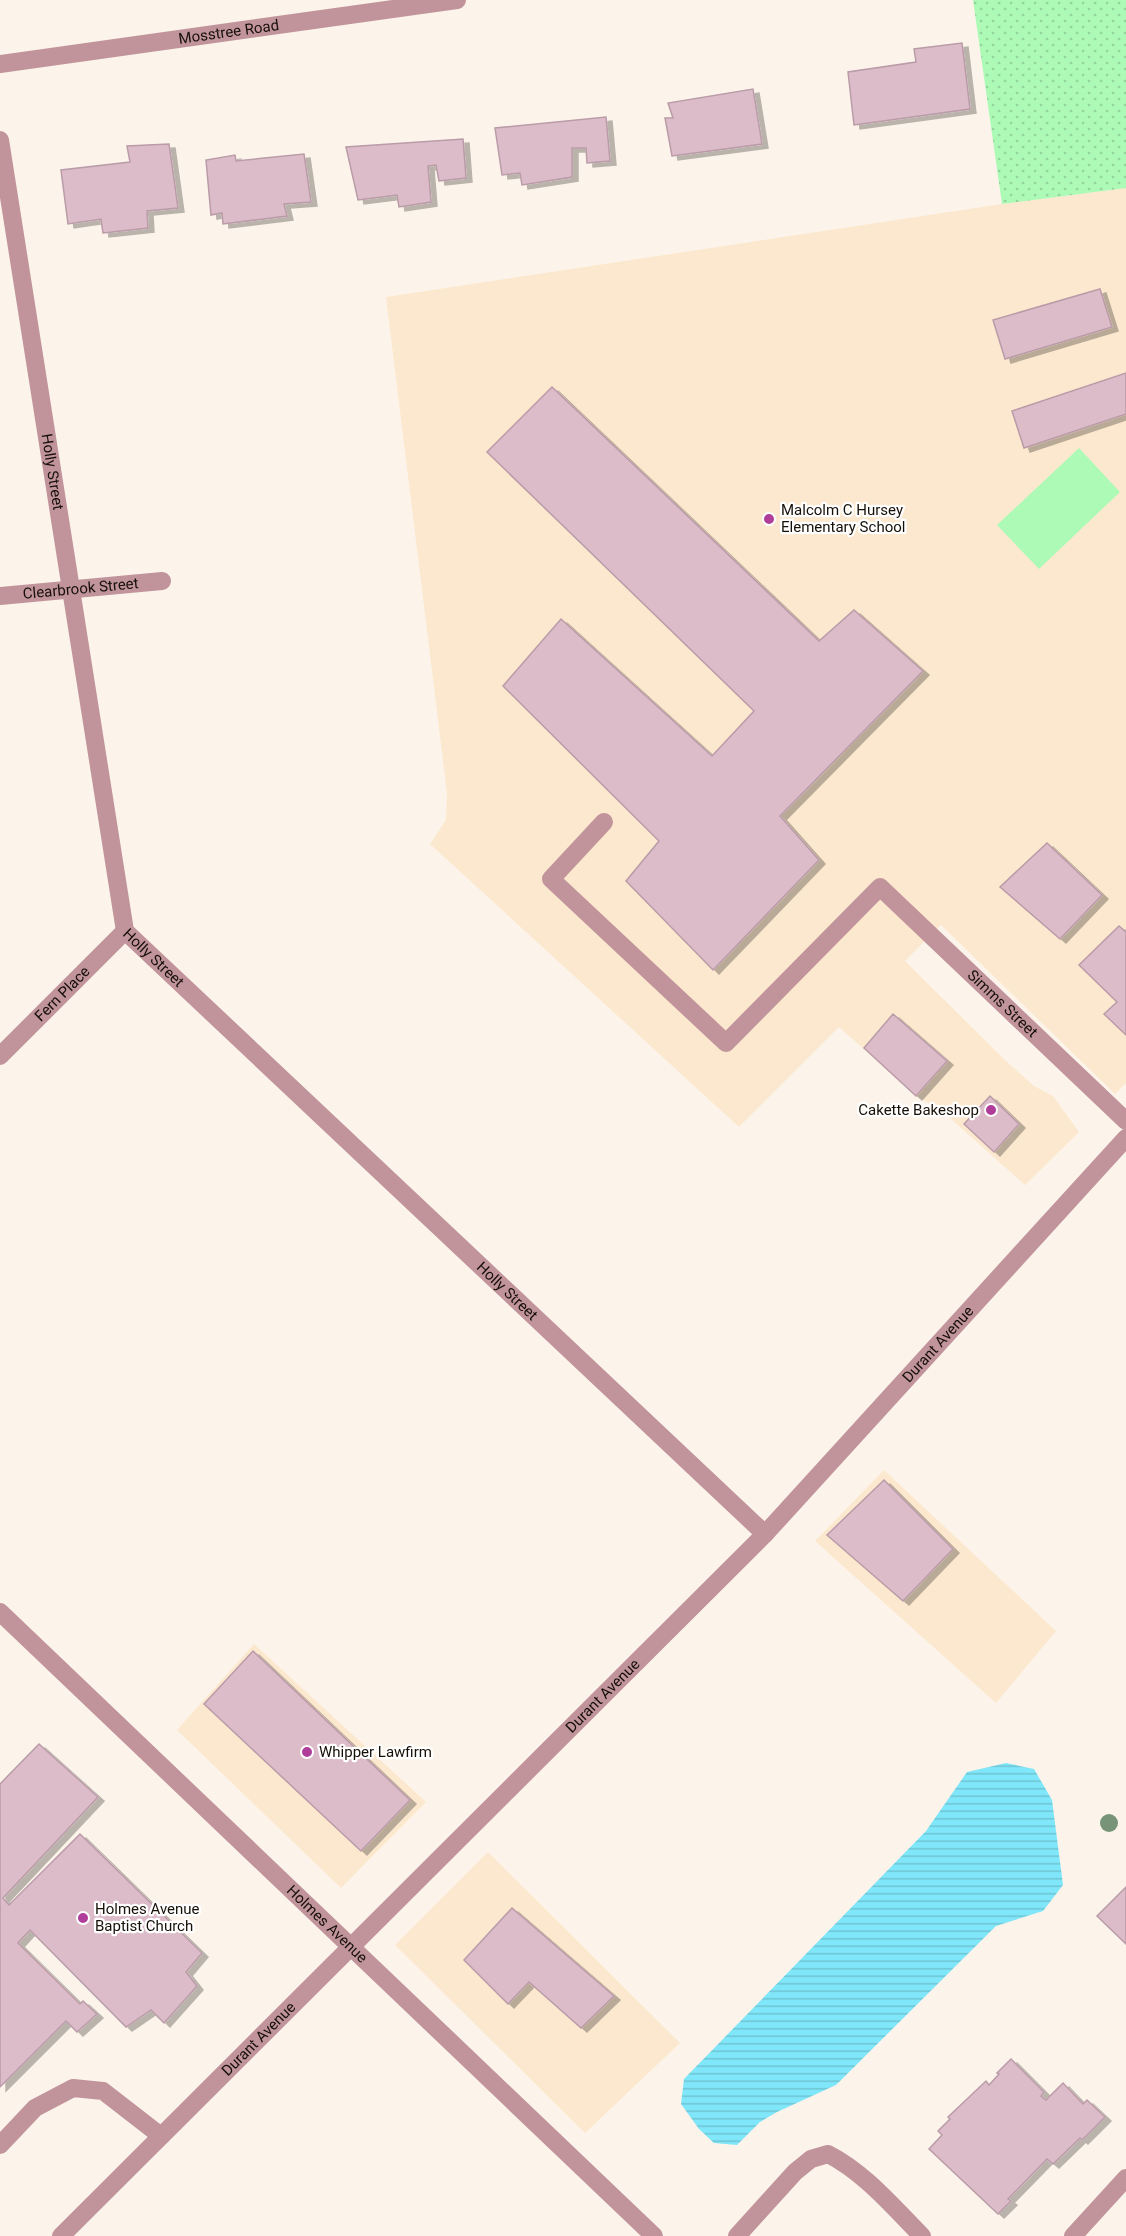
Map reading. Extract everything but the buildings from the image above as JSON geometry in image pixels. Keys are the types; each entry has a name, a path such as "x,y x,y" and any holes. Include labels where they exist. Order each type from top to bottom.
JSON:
{"street":[{"name":"Mosstree Road","path":"0,64 457,0"},
{"name":"Holly Street","path":"0,140 125,932 765,1534"},
{"name":"Clearbrook Street","path":"0,596 162,581"},
{"name":"Simms Street","path":"604,822 552,879 726,1043 880,887 1126,1121"},
{"name":"Fern Place","path":"0,1056 125,932"},
{"name":"Durant Avenue","path":"61,2236 765,1534 1126,1138"},
{"name":"Holmes Avenue","path":"0,1612 654,2236"},
{"path":"0,2145 35,2108 73,2088 104,2091 161,2136"},
{"path":"737,2236 795,2172 811,2159 828,2154 846,2164 921,2236"},
{"path":"1072,2236 1126,2178"}],"shaded area":[{"name":"Malcolm C Hursey Elementary School","path":"1126,188 1126,1083 1115,1094 941,925 905,961 1006,1061 1034,1086 1053,1096 1079,1132 1025,1185 942,1111 916,1096 839,1027 739,1127 430,844 446,820 447,793 386,297 1002,204"},
{"path":"884,1470 1056,1631 996,1703 815,1541"},
{"path":"254,1644 426,1802 341,1888 177,1730"},
{"path":"488,1852 680,2043 585,2133 395,1945"}],"green space":[{"path":"973,0 1126,0 1126,188 1002,204"},
{"path":"1079,448 1120,492 1039,569 997,525"}],"water":[{"path":"1006,1763 1034,1769 1052,1800 1063,1885 1043,1911 996,1926 836,2085 760,2122 737,2145 714,2143 699,2129 681,2104 684,2079 926,1831 967,1772"}],"place":[{"name":"Malcolm C Hursey Elementary School","path":"769,519"},
{"name":"Cakette Bakeshop","path":"991,1110"},
{"name":"Whipper Lawfirm","path":"307,1752"},
{"name":"Holmes Avenue Baptist Church","path":"83,1918"}]}
